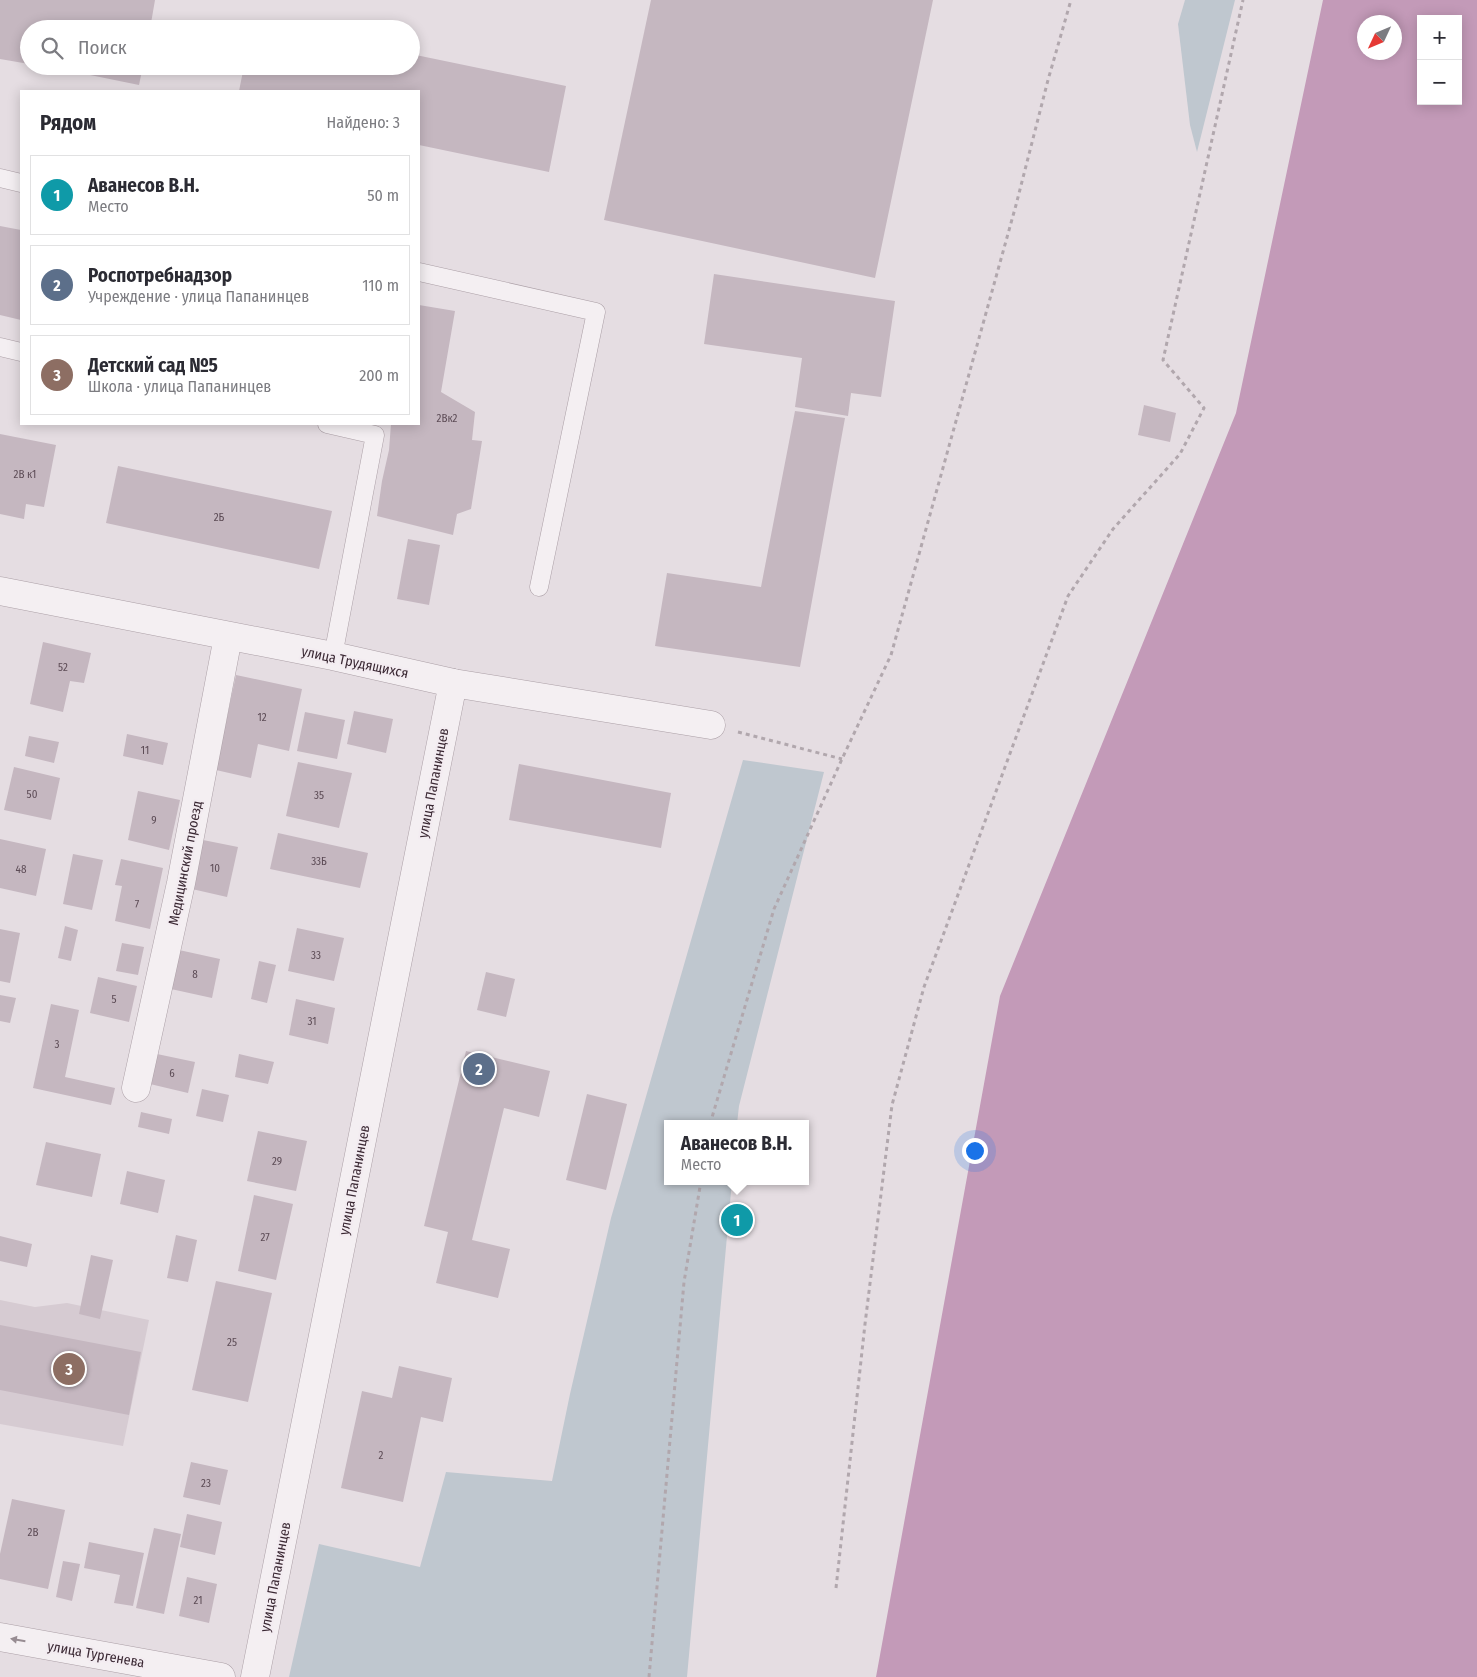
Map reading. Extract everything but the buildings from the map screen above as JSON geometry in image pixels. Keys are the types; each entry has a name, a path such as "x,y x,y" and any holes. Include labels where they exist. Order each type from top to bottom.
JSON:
{"street":[{"name":"улица Трудящихся","path":"0,591 333,656 453,683 711,725"},
{"name":"Медицинский проезд","path":"136,1088 181,883 228,637"},
{"name":"улица Папанинцев","path":"255,1677 453,683"},
{"name":"улица Тургенева","path":"0,1637 221,1677"}],"lane":[{"path":"0,178 20,183"},
{"path":"420,272 596,312 539,587"},
{"path":"0,347 20,352"},
{"path":"331,425 375,435 333,656"}],"path":[{"path":"711,1120 774,910 891,656 1071,0"},
{"path":"836,1588 865,1324 892,1105 924,988 1068,596 1113,528 1180,454 1204,408 1163,360 1242,0"},
{"path":"711,725 842,759"},
{"path":"649,1677 684,1282 700,1185"}],"shaded area":[{"path":"1185,0 1235,0 1197,152 1190,125 1178,24"},
{"path":"1323,0 1477,0 1477,1677 876,1677 1000,996 1236,413"},
{"path":"743,760 824,772 739,1106 737,1120 664,1120 664,1185 732,1185 687,1677 289,1677 319,1544 420,1567 446,1472 552,1481 611,1218"},
{"path":"0,1300 35,1307 67,1303 149,1320 123,1446 0,1424"}],"place":[{"name":"Роспотребнадзор","path":"479,1069"},
{"name":"Аванесов В.Н.","path":"737,1220"},
{"name":"Детский сад №5","path":"69,1369"}]}
